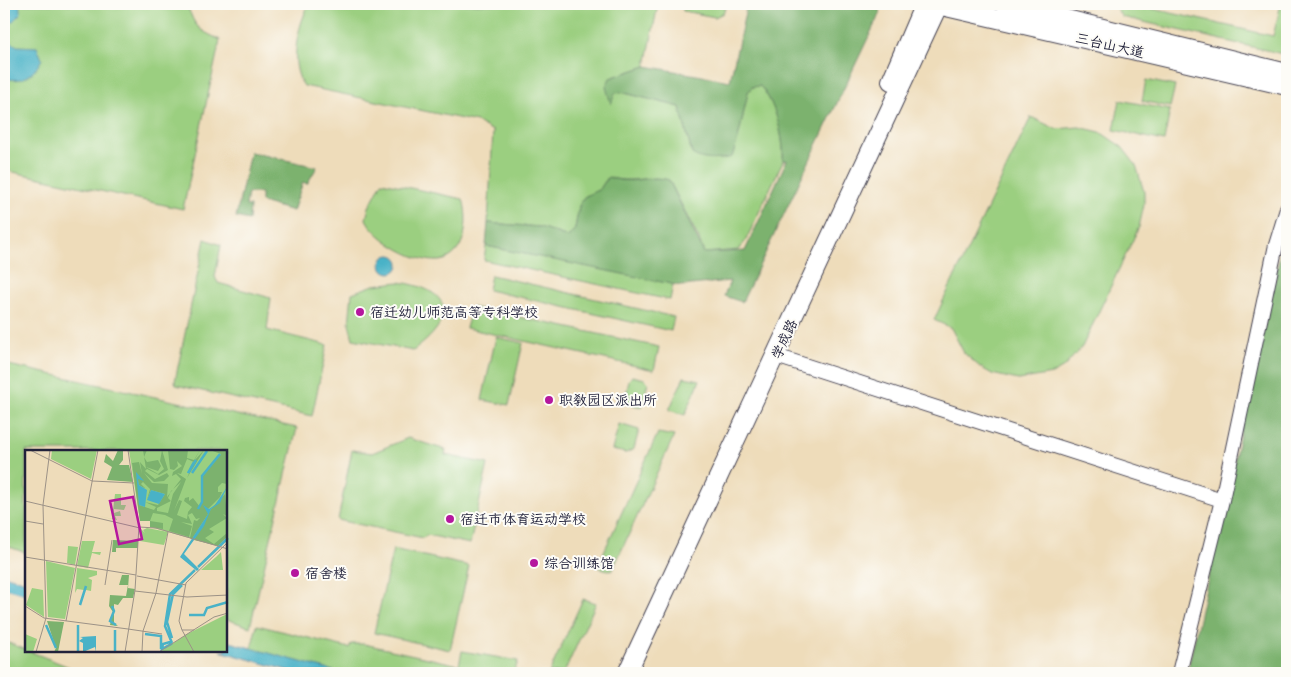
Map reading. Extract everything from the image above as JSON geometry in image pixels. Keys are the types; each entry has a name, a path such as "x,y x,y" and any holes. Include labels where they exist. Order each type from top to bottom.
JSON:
{"main road":[{"name":"三台山大道","path":"934,4 1287,86"},
{"name":"学成路","path":"627,673 776,356 934,4"},
{"name":"学成路","path":"616,673 865,141 934,4"},
{"name":"三台山大道","path":"1005,4 1287,73"}],"street":[{"path":"1179,673 1222,500 1276,245 1287,209"},
{"path":"776,356 1222,500"}],"green space":[{"path":"4,4 185,4 197,26 220,40 183,209 4,170"},
{"path":"309,4 658,4 646,66 610,78 611,102 615,93 621,92 680,107 692,154 723,159 732,156 738,139 748,92 752,87 760,86 770,101 778,121 781,132 783,161 745,242 738,250 704,253 699,239 669,180 661,178 625,180 608,177 600,189 584,197 579,206 575,229 568,237 540,227 488,223 493,131 477,122 304,86 296,67 296,45 301,23"},
{"path":"682,4 727,4 723,13 715,17 683,11"},
{"path":"747,4 872,4 879,9 880,13 742,302 724,296 730,281 681,286 486,246 488,223 540,227 568,237 575,229 579,206 584,197 600,189 608,177 625,180 654,178 669,180 704,253 745,251 787,160 783,161 781,132 778,121 770,101 760,86 752,87 748,92 738,139 732,157 712,160 696,157 692,154 680,107 621,92 615,93 611,104 606,87 610,78 646,66 730,81"},
{"path":"1113,4 1150,4 1149,8 1273,36 1281,4 1287,4 1287,55 1122,17"},
{"path":"1146,80 1175,86 1170,107 1142,101"},
{"path":"1120,100 1170,110 1164,141 1114,130"},
{"path":"1031,117 1056,129 1079,127 1100,132 1122,147 1136,165 1144,192 1144,205 1139,227 1082,347 1064,367 1052,374 1018,380 992,374 980,367 964,353 951,328 934,320"},
{"path":"250,152 317,167 307,184 303,182 293,211 261,202 261,193 248,193 246,206 250,206 249,220 236,217"},
{"path":"382,182 463,199 466,225 458,250 444,260 423,259 400,250 379,235 366,219 369,207"},
{"path":"1287,231 1287,673 1187,673 1283,242"},
{"path":"205,239 221,245 215,277 218,283 271,298 267,330 327,345 312,416 176,385 175,381"},
{"path":"486,246 673,284 670,300 484,260"},
{"path":"491,275 674,317 671,331 488,290"},
{"path":"399,282 417,286 431,292 439,299 443,308 442,318 437,328 413,351 353,339 349,324 352,293 374,285"},
{"path":"472,307 659,347 654,370 466,328"},
{"path":"496,337 523,343 509,405 482,400"},
{"path":"4,364 297,428 250,627 228,620 228,450 25,450 25,553 4,545"},
{"path":"632,376 645,379 648,382 642,407 628,404 625,401 629,380"},
{"path":"684,377 700,380 685,415 669,410"},
{"path":"619,424 639,430 634,449 626,453 612,450"},
{"path":"658,433 674,436 612,571 597,567"},
{"path":"408,438 446,450 445,455 488,464 470,544 427,535 423,538 338,520 352,450 372,453"},
{"path":"393,549 469,566 450,650 374,633"},
{"path":"583,599 596,603 564,673 549,673"},
{"path":"257,625 349,648 351,644 364,644 459,665 462,651 518,661 514,673 340,673 251,649"},
{"path":"4,641 25,649 25,652 32,652 84,673 4,673"}],"water":[{"path":"4,4 19,4 21,13 9,25 8,40 17,46 37,47 42,59 31,74 22,79 4,78"},
{"path":"386,255 394,255 399,260 397,271 386,273 381,268 381,260"},
{"path":"4,575 25,582 25,594 4,588"},
{"path":"228,642 340,673 297,673 224,652 228,652"}],"place":[{"name":"宿迁幼儿师范高等专科学校","path":"360,312"},
{"name":"职教园区派出所","path":"549,400"},
{"name":"宿迁市体育运动学校","path":"450,519"},
{"name":"综合训练馆","path":"534,563"},
{"name":"宿舍楼","path":"295,573"}]}
